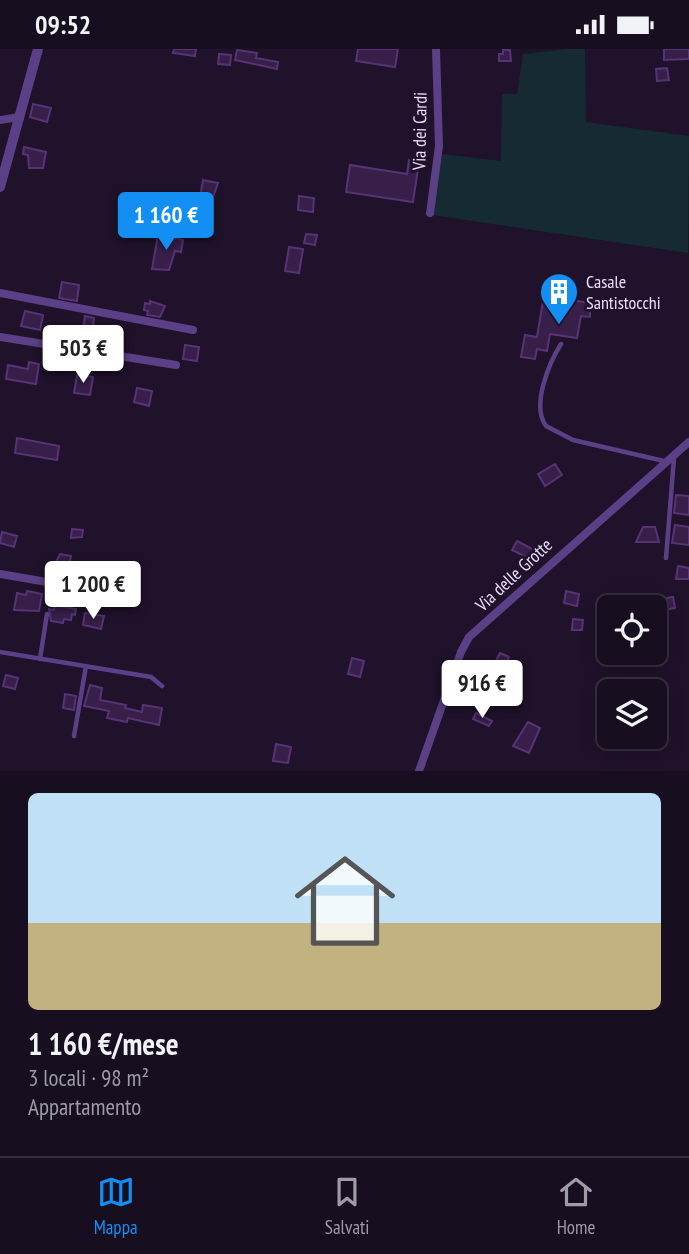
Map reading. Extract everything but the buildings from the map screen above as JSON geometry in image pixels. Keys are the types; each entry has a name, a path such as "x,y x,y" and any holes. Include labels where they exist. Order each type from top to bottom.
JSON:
{"street":[{"path":"0,187 38,49"},
{"name":"Via dei Cardi","path":"430,213 439,146 436,49"},
{"path":"0,120 20,117"},
{"path":"0,293 193,330"},
{"path":"0,337 176,365"},
{"name":"Via delle Grotte","path":"419,771 461,652 469,637 664,461 689,442"},
{"path":"0,574 105,592"}],"lane":[{"path":"561,344 551,362 540,412 546,426 573,440 664,461"},
{"path":"666,558 674,453"},
{"path":"40,659 47,614"},
{"path":"0,652 151,677 162,686"},
{"path":"74,736 86,666"}],"shaded area":[{"path":"585,49 586,122 689,136 688,253 432,215 442,154 501,161 502,94 517,94 523,54"}],"place":[{"name":"Casale Santistocchi","path":"559,326"}]}
